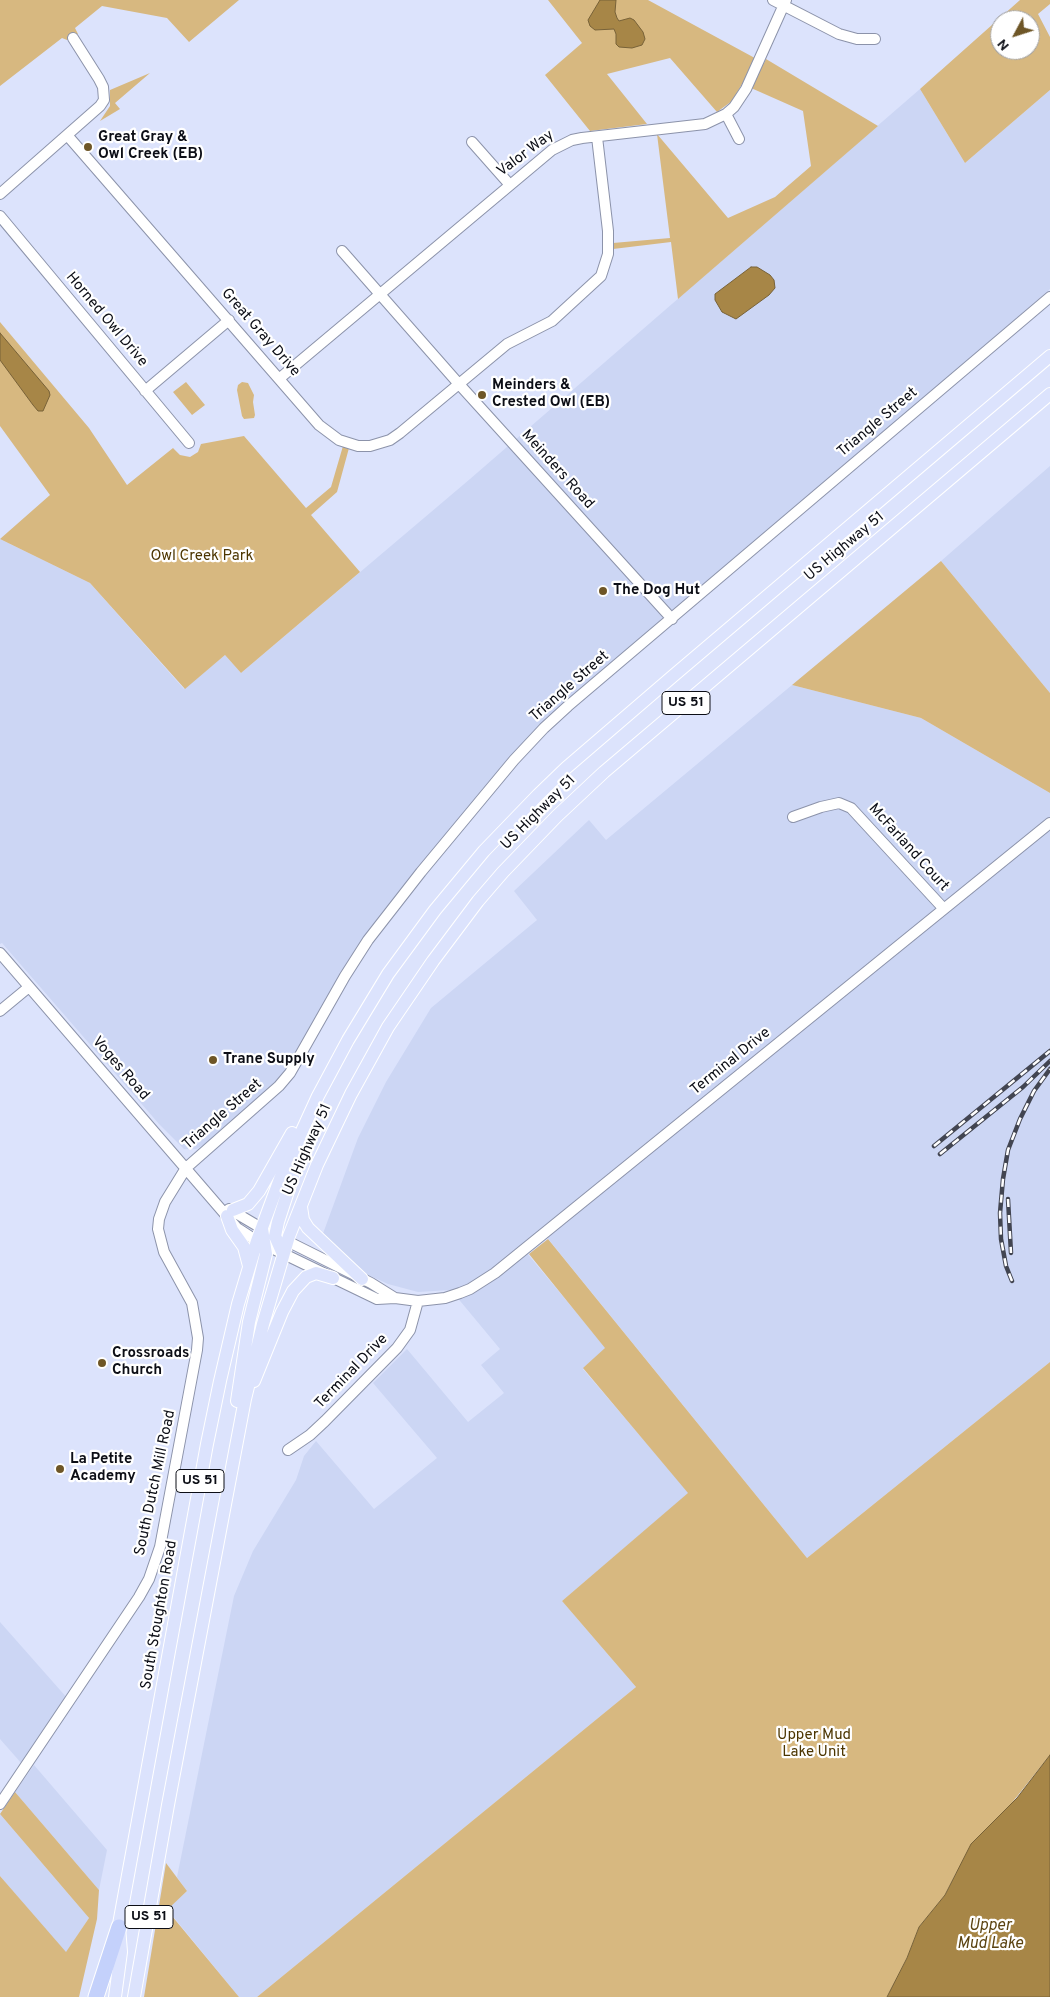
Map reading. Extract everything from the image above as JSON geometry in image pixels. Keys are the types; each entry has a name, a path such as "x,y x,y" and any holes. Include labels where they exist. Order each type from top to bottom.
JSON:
{"highway":[{"path":"96,1997 119,1927"}],"main road":[{"name":"US Highway 51","path":"261,1238 280,1179 318,1096 368,1007 411,943 459,880 517,816 566,768 1050,356"},
{"name":"US Highway 51","path":"246,1399 262,1324 285,1248 333,1129 388,1028 454,932 517,858 557,816 604,772 1050,394"},
{"path":"249,1266 244,1247 232,1230 230,1213 248,1204 259,1191 300,1119 318,1096"},
{"path":"285,1248 275,1236 286,1192 308,1132 312,1109"},
{"path":"301,1205 303,1220 308,1228 362,1279"},
{"path":"242,1415 237,1401 243,1355 266,1254 261,1238"},
{"name":"South Stoughton Road","path":"103,1997 119,1927 209,1434 228,1342 249,1266 261,1238"},
{"path":"246,1399 263,1363 282,1312 293,1291 306,1277 316,1273 333,1278"},
{"name":"US 51","path":"134,1997 168,1805 246,1399"},
{"path":"115,1997 121,1952 119,1927"}],"street":[{"path":"773,0 784,3 839,34 857,39 875,39"},
{"name":"Valor Way","path":"280,378 545,155 560,146 582,138 705,124 726,114 734,107 746,89 784,3"},
{"path":"0,194 100,106 104,100 102,87 98,79 73,38"},
{"path":"726,114 739,139"},
{"name":"Great Gray Drive","path":"67,135 319,424 332,436 349,444 370,446 390,440 506,344 552,320 601,276 608,254 608,231 597,137"},
{"path":"472,142 510,185"},
{"name":"Horned Owl Drive","path":"0,216 189,443"},
{"name":"Meinders Road","path":"342,251 458,383 672,619"},
{"name":"Triangle Street","path":"186,1168 280,1086 290,1073 344,976 368,940 420,872 514,760 568,706 1050,297"},
{"path":"145,391 229,320"},
{"name":"McFarland Court","path":"793,817 839,803 851,808 944,909"},
{"name":"Terminal Drive","path":"285,1248 333,1278 377,1299 395,1298 418,1301 445,1298 470,1289 494,1273 1050,823"},
{"name":"Voges Road","path":"0,954 218,1204 261,1238 285,1248"},
{"path":"0,1011 29,987"},
{"name":"South Dutch Mill Road","path":"0,1804 139,1597 150,1579 160,1547 198,1338 192,1303 164,1252 158,1229 159,1219 165,1202 186,1168"},
{"name":"Voges Road","path":"261,1238 275,1236"},
{"name":"Terminal Drive","path":"285,1248 362,1279 395,1298"},
{"name":"Terminal Drive","path":"288,1450 310,1435 325,1421 397,1348 410,1330 418,1301"}],"shaded area":[{"path":"920,89 965,163 1050,90 1050,289 547,721 352,956 283,1074 274,1085 207,1143 196,1149 184,1149 159,1124 2,943 0,944 0,539 90,583 184,689 225,655 241,673 470,479"},
{"path":"1050,466 1050,693 941,561"},
{"path":"792,685 921,718 1050,793 1050,1362 807,1558 541,1230 521,1246 606,1348 583,1369 689,1493 562,1601 636,1687 257,1997 239,1997 167,1909 187,1891 177,1877 234,1596 253,1551 296,1480 304,1456 316,1441 374,1509 437,1458 373,1383 407,1349 468,1422 504,1393 481,1365 500,1349 451,1290 418,1292 388,1284 362,1272 321,1239 358,1138 386,1082 431,1008 537,920 514,891 589,820 606,840"},
{"path":"0,1622 68,1699 22,1764 0,1739"},
{"path":"34,1765 107,1850 99,1890 15,1792"},
{"path":"0,1814 89,1918 66,1953 0,1876"}],"green space":[{"path":"0,0 239,0 189,42 167,18 102,6 75,28 78,34 67,40 62,38 0,86"},
{"path":"548,0 648,0 764,63 766,59 878,126 678,299 671,242 613,249 613,243 670,238 657,134 728,218 775,197 811,166 803,111 742,84 732,101 717,112 670,58 607,74 647,124 590,131 545,75 582,43"},
{"path":"1020,0 1050,0 1050,4 1040,12 1040,10 1009,10"},
{"path":"1040,18 1050,37 1050,90 965,163 920,89 990,27 990,60 1040,60"},
{"path":"150,73 115,103 120,109 100,121 110,106 110,90"},
{"name":"Owl Creek Park","path":"0,322 89,428 127,485 173,448 180,455 190,457 198,452 201,444 244,436 306,508 331,487 343,446 349,448 337,492 311,515 360,572 241,673 225,655 185,689 90,583 0,539 50,495 0,426"},
{"path":"186,382 205,405 192,415 173,392"},
{"path":"242,382 248,383 254,395 254,418 244,419 242,416 237,390 238,385"},
{"path":"941,561 1050,693 1050,793 921,718 792,685"},
{"name":"Upper Mud Lake Unit","path":"548,1239 807,1558 1050,1362 1050,1755 956,1873 945,1895 919,1927 907,1958 887,1997 257,1997 636,1687 562,1601 688,1493 583,1368 605,1348 529,1254"},
{"path":"15,1792 99,1890 97,1919 79,1997 0,1997 0,1876 66,1952 89,1918 0,1814"},
{"path":"166,1863 187,1891 167,1910 239,1997 144,1997"}],"water":[{"path":"600,0 616,0 615,12 617,18 619,21 630,18 634,20 643,32 645,39 642,45 632,48 619,47 616,44 614,29 595,30 590,26 588,20"},
{"path":"751,267 757,267 770,275 774,280 775,288 769,295 736,319 722,312 715,300 715,294"},
{"path":"0,333 49,391 50,395 43,411 38,411 0,360"},
{"name":"Upper Mud Lake","path":"1050,1755 1050,1997 887,1997 907,1958 919,1927 945,1895 971,1844 1017,1798"}],"railway":[{"path":"934,1146 1050,1051"},
{"path":"940,1154 1023,1087 1050,1061"},
{"path":"1012,1281 1006,1266 1001,1239 1000,1213 1008,1150 1020,1119 1034,1091 1050,1069"},
{"path":"1008,1199 1011,1253"}],"place":[{"name":"Great Gray & Owl Creek (EB)","path":"88,147"},
{"name":"Meinders & Crested Owl (EB)","path":"482,395"},
{"name":"The Dog Hut","path":"603,591"},
{"name":"Trane Supply","path":"213,1060"},
{"name":"Crossroads Church","path":"102,1363"},
{"name":"La Petite Academy","path":"60,1469"}]}
